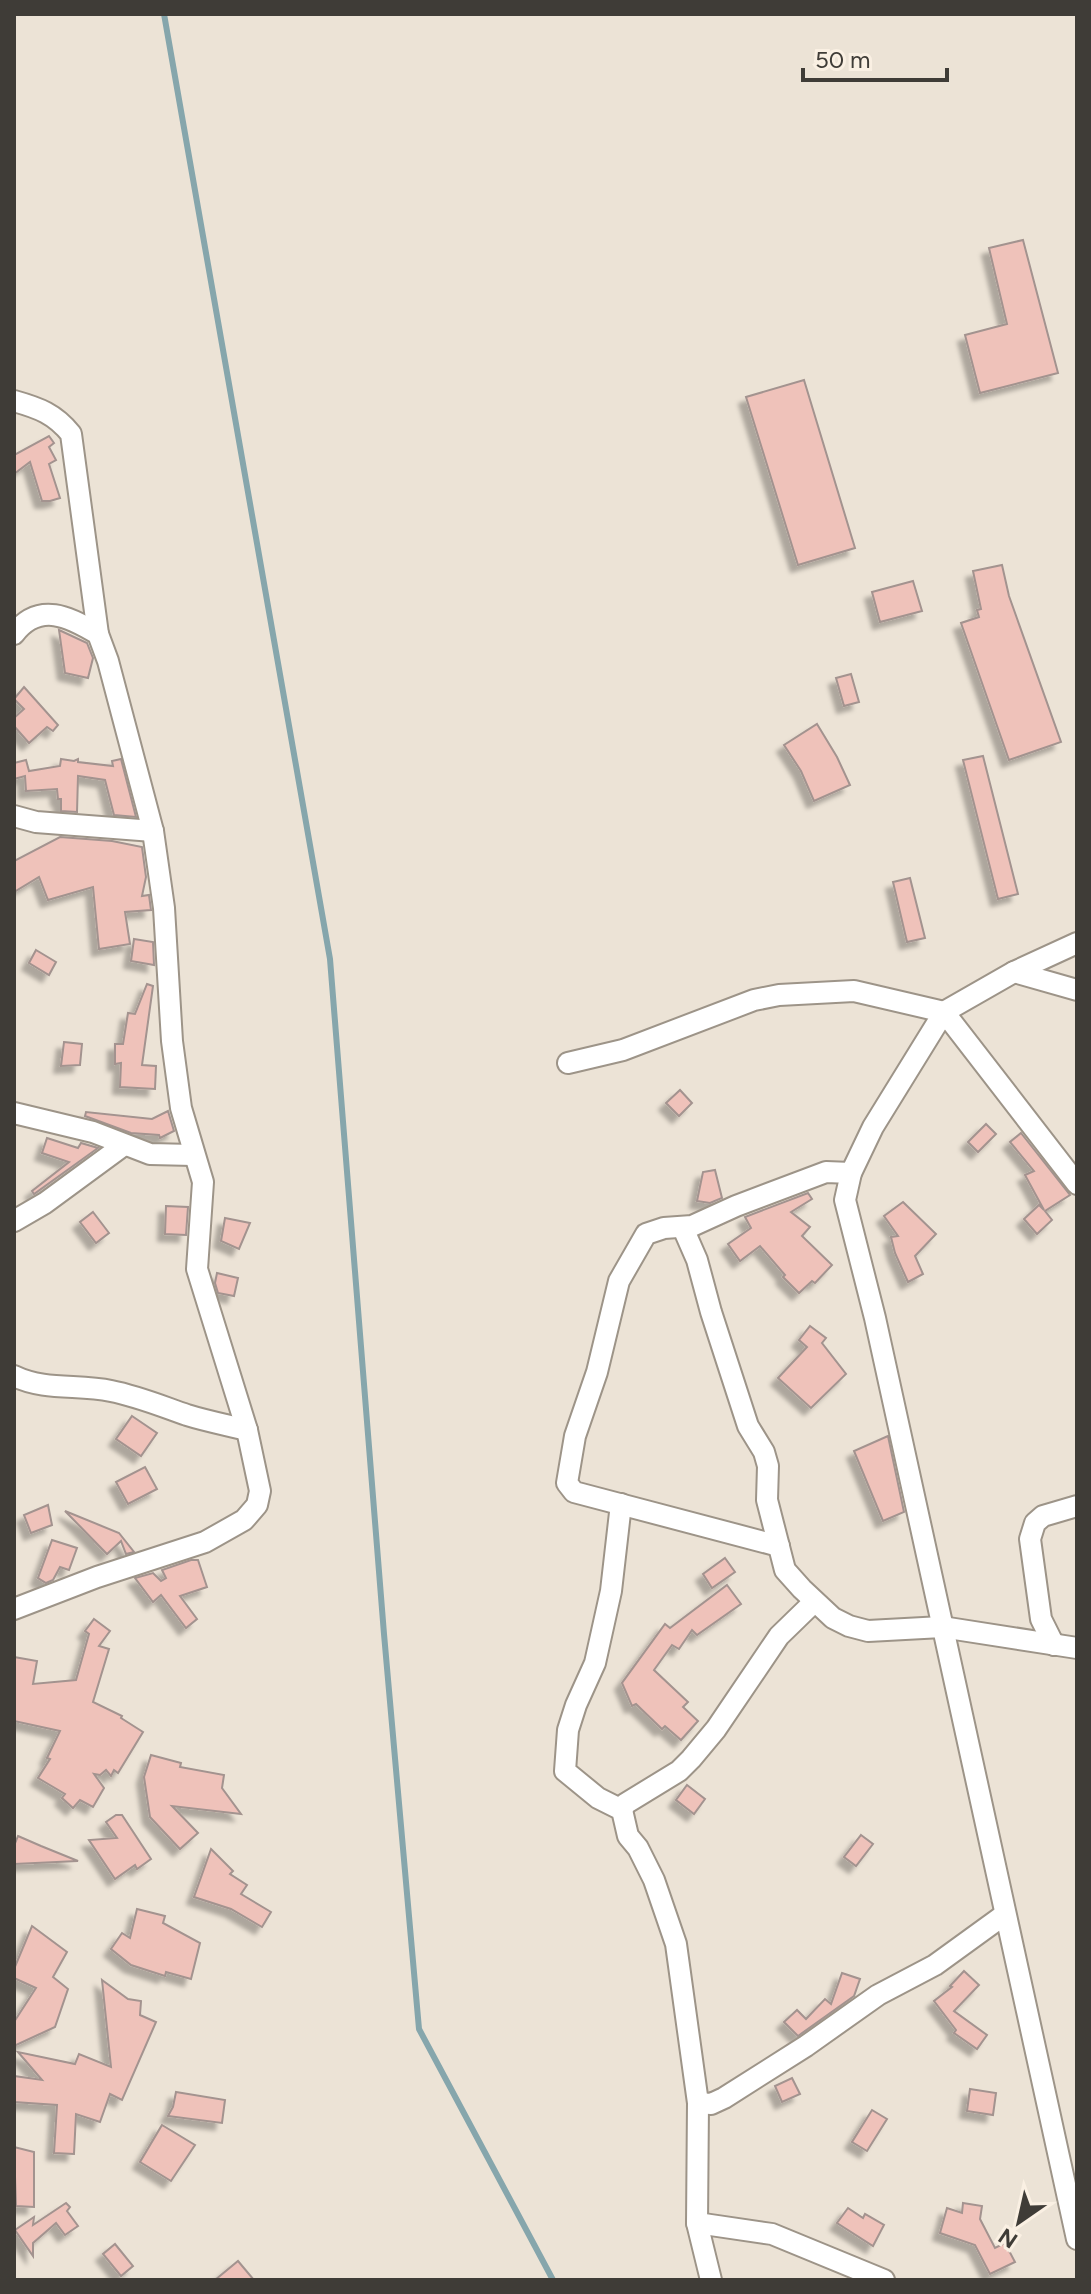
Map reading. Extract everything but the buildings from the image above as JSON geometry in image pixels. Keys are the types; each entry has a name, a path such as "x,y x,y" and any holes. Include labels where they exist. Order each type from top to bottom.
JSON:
{"street":[{"path":"14,401 45,410 71,434 98,634 153,831 164,908 174,1055 181,1108 203,1182 197,1269 247,1430 260,1491 257,1505 244,1520 205,1542 97,1577 14,1609"},
{"path":"14,634 26,622 41,615 55,615 71,617 98,634"},
{"path":"14,816 36,822 153,831"},
{"path":"1077,943 1014,972 944,1012 873,1127 851,1173 845,1200 875,1318 1077,2239"},
{"path":"1014,972 1077,990"},
{"path":"568,1063 623,1050 754,1000 779,995 854,991 944,1012 1077,1184"},
{"path":"14,1113 93,1132 150,1154 193,1155"},
{"path":"14,1221 45,1203 124,1145"},
{"path":"779,1546 574,1492 567,1483 575,1436 597,1372 619,1281 646,1234 654,1230 683,1228 826,1172 851,1173"},
{"path":"683,1228 697,1260 748,1426 764,1452 768,1466 767,1500 785,1570 814,1602 833,1618 868,1631 942,1627 1077,1648"},
{"path":"14,1376 57,1387 108,1390 247,1430"},
{"path":"621,1504 608,1605 595,1663 568,1730 565,1771 598,1798 622,1810"},
{"path":"1054,1645 1041,1619 1030,1539 1035,1523 1043,1516 1077,1506"},
{"path":"711,2280 697,2223 698,2103 676,1944 654,1880 638,1848 628,1836 622,1810 625,1804 679,1771 691,1759 716,1729 779,1636 814,1602"},
{"path":"698,2103 711,2104 724,2098 878,1995 935,1965 1004,1915"},
{"path":"697,2223 772,2234 884,2280"}],"waterway":[{"path":"164,14 330,959 419,2029 553,2280"}]}
